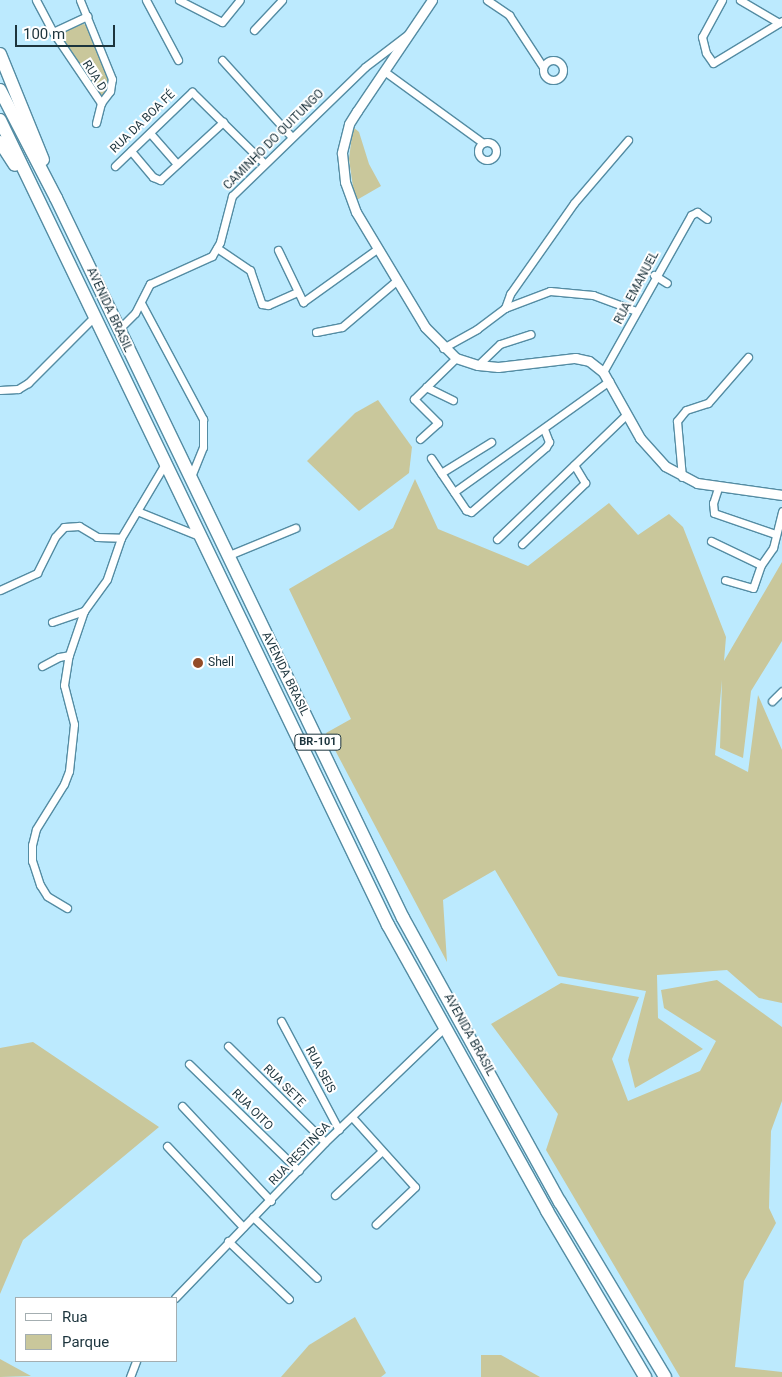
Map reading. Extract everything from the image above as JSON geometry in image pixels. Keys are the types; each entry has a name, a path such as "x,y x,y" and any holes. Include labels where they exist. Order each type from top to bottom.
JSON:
{"highway":[{"path":"0,54 35,135 56,198"},
{"name":"AVENIDA BRASIL","path":"0,90 56,198 403,918 560,1202 665,1377"},
{"name":"AVENIDA BRASIL","path":"0,120 388,925 547,1212 646,1377"},
{"path":"0,142 46,213"}],"street":[{"name":"RUA D","path":"36,0 53,32 102,103"},
{"path":"80,0 111,75 110,91 102,103 96,122"},
{"path":"146,0 178,60"},
{"path":"179,0 222,22 240,0"},
{"path":"254,30 282,0"},
{"path":"487,0 509,15 543,67"},
{"path":"722,0 702,37 706,54 713,63 781,22"},
{"path":"740,0 781,22"},
{"path":"429,1 349,124 342,153 350,198 377,249 425,327 443,348 456,358 478,365 498,367 575,358 588,360 603,372 626,415 650,452 682,477 718,488 782,495"},
{"path":"53,32 87,16"},
{"name":"CAMINHO DO OUITUNGO","path":"217,248 232,196 291,136 364,67 408,34"},
{"path":"222,60 291,136"},
{"path":"384,71 483,143"},
{"name":"RUA DA BOA FÉ","path":"115,166 187,95 196,93 223,122"},
{"path":"131,151 153,177 160,180 223,122 264,164"},
{"path":"150,133 177,164"},
{"path":"505,308 510,294 574,203 628,140"},
{"name":"RUA EMANUEL","path":"603,372 654,275 691,214 697,212 707,219"},
{"path":"118,330 141,303 150,284 203,262 217,248 250,270 262,304 268,305 297,292"},
{"path":"278,250 297,292 304,301 377,249"},
{"path":"654,275 667,283"},
{"path":"316,332 342,327 396,281"},
{"path":"443,348 477,329 505,308 538,294 571,291 616,302 636,311"},
{"path":"141,303 203,419 202,447 190,479"},
{"path":"0,390 18,389 28,383 94,317"},
{"path":"478,365 500,344 530,334"},
{"path":"682,477 677,421 686,410 708,403 748,357"},
{"path":"420,439 438,423 414,398 456,358"},
{"path":"454,492 544,430 608,382"},
{"path":"426,387 453,400"},
{"path":"497,539 626,415"},
{"path":"431,458 454,492 471,512 546,447 549,442 544,430"},
{"path":"441,473 491,442"},
{"path":"67,908 47,896 40,886 32,862 32,845 36,829 64,784 68,771 74,724 64,685 69,655 84,611 111,572 121,538 165,464"},
{"path":"522,544 585,483 574,465"},
{"path":"718,488 712,509 714,513 775,534"},
{"path":"137,511 200,536"},
{"path":"726,580 754,588 761,565 772,548 782,511"},
{"path":"0,590 37,573 54,537 64,527 79,526 97,537 121,538"},
{"path":"227,556 295,528"},
{"path":"711,541 761,565"},
{"path":"52,622 84,611"},
{"path":"42,666 58,656 69,655"},
{"path":"772,701 782,691"},
{"name":"RUA SEIS","path":"280,1021 339,1130"},
{"name":"RUA RESTINGA","path":"176,1297 228,1241 271,1201 324,1142 339,1130 445,1027"},
{"name":"RUA SETE","path":"228,1046 324,1142"},
{"name":"RUA OITO","path":"189,1064 299,1171"},
{"path":"182,1106 271,1201"},
{"path":"352,1117 415,1188 376,1224"},
{"path":"167,1146 243,1227"},
{"path":"335,1195 382,1151"},
{"path":"253,1217 317,1278"},
{"path":"228,1241 289,1299"},
{"path":"130,1377 136,1362"}],"green space":[{"path":"83,24 87,25 110,83 104,96 99,98 59,34"},
{"path":"353,127 359,132 369,164 381,186 355,201 349,159"},
{"path":"378,400 412,447 409,473 359,511 307,461 355,413"},
{"path":"415,479 438,529 528,566 609,503 638,535 669,514 683,527 726,637 724,661 782,562 782,641 751,691 743,758 720,748 722,680 715,755 748,772 758,695 782,750 782,1003 759,998 727,970 657,975 658,1018 703,1049 635,1088 628,1060 646,991 558,976 495,870 443,900 447,962 326,733 351,719 289,589 393,528"},
{"path":"717,980 782,1027 782,1101 771,1131 769,1208 776,1223 744,1281 735,1367 782,1372 782,1377 680,1377 546,1150 558,1114 491,1024 561,983 639,997 612,1059 628,1101 700,1071 716,1041 664,1008 661,990"},
{"path":"33,1042 159,1127 23,1240 0,1294 0,1048"},
{"path":"355,1317 386,1373 381,1377 281,1377 309,1345"},
{"path":"481,1355 501,1355 540,1377 481,1377"},
{"path":"0,1359 31,1376 0,1377"}],"place":[{"name":"Shell","path":"198,663"}]}
